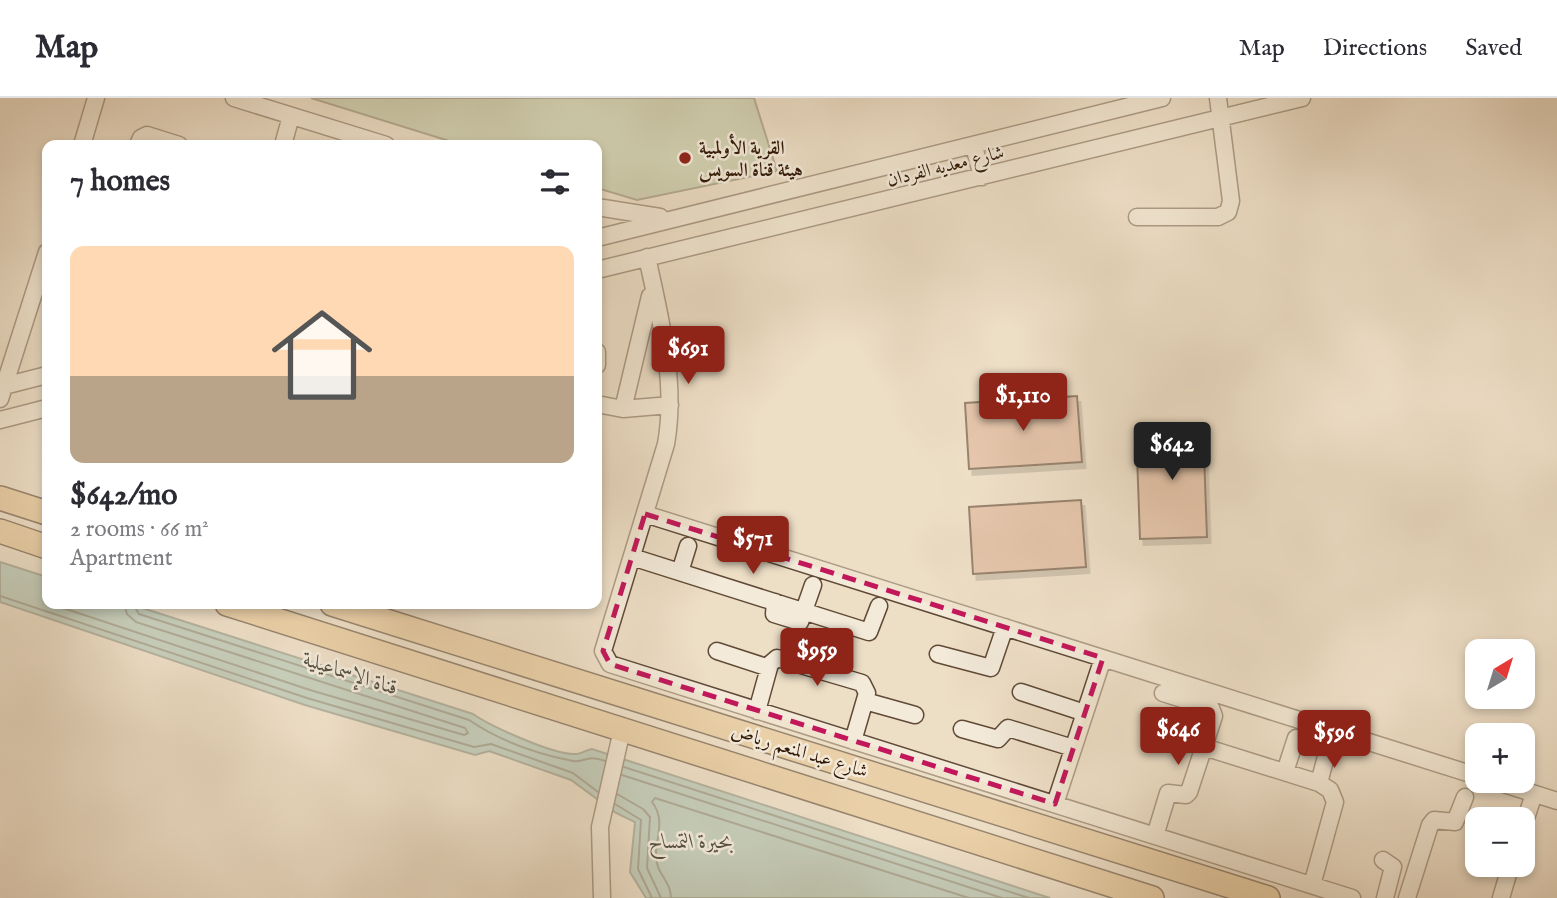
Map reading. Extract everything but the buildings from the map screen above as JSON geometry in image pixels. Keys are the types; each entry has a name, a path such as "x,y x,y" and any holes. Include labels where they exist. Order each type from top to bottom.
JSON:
{"highway":[{"path":"0,498 42,511"},
{"path":"0,531 42,545"},
{"name":"شارع عبد المنعم رياض","path":"243,609 1152,898"},
{"name":"شارع عبد المنعم رياض","path":"348,609 1268,898"},
{"path":"565,711 575,680"}],"street":[{"path":"86,140 96,98"},
{"path":"234,98 370,140"},
{"name":"شارع معديه الفردان","path":"602,237 1162,98"},
{"path":"1137,217 1218,217 1228,212 1231,201 1218,98"},
{"name":"شارع معديه الفردان","path":"602,269 1302,98"},
{"path":"284,140 291,116"},
{"path":"140,140 147,135 163,140"},
{"path":"974,146 982,177"},
{"path":"802,188 810,219"},
{"path":"602,208 673,218"},
{"path":"646,257 669,379 670,405 666,444 603,651 606,660 614,666 1352,898"},
{"path":"1,391 42,268"},
{"path":"623,409 647,315 652,282"},
{"path":"1,391 42,377"},
{"path":"602,405 623,409 670,405"},
{"path":"0,420 42,409"},
{"path":"645,514 1465,772"},
{"path":"680,572 688,546"},
{"path":"632,557 869,632 879,606"},
{"path":"804,612 813,585"},
{"path":"938,654 991,668 1006,627"},
{"path":"717,651 769,668"},
{"path":"1055,804 1103,658"},
{"path":"757,711 773,660 781,659 862,683 867,689 853,741"},
{"path":"1021,692 1085,713"},
{"path":"1155,836 1168,793 1188,794 1214,716 1213,710 1163,693"},
{"path":"865,701 915,715"},
{"path":"1154,725 1319,783 1330,790 1335,802 1312,886"},
{"path":"962,729 998,739 1008,728 1073,748"},
{"path":"602,898 600,827 622,730"},
{"path":"1285,772 1296,738"},
{"path":"1319,783 1328,749"},
{"path":"1531,793 1557,801"},
{"path":"1530,807 1534,794"},
{"path":"1407,898 1430,825 1434,820 1455,822 1465,797"},
{"path":"1383,860 1394,867 1385,898"},
{"path":"1501,898 1507,877"}],"highlighted area":[{"path":"645,514 1103,658 1055,804 610,664 603,651"}],"shaded area":[{"name":"القرية الأولمبية هيئة قناة السويس","path":"311,98 754,98 777,171 637,200 602,190 602,140 446,140"}],"water":[{"name":"بحيرة التمساح","path":"0,562 42,575 42,609 146,609 473,714 508,732 554,750 576,754 592,749 1050,898 646,898 630,872 635,822 616,813 571,780 489,751 475,755 305,705 0,602"}],"place":[{"name":"القرية الأولمبية هيئة قناة السويس","path":"685,158"}],"water label":[{"name":"قناة الإسماعيلية","path":"351,673"}]}
